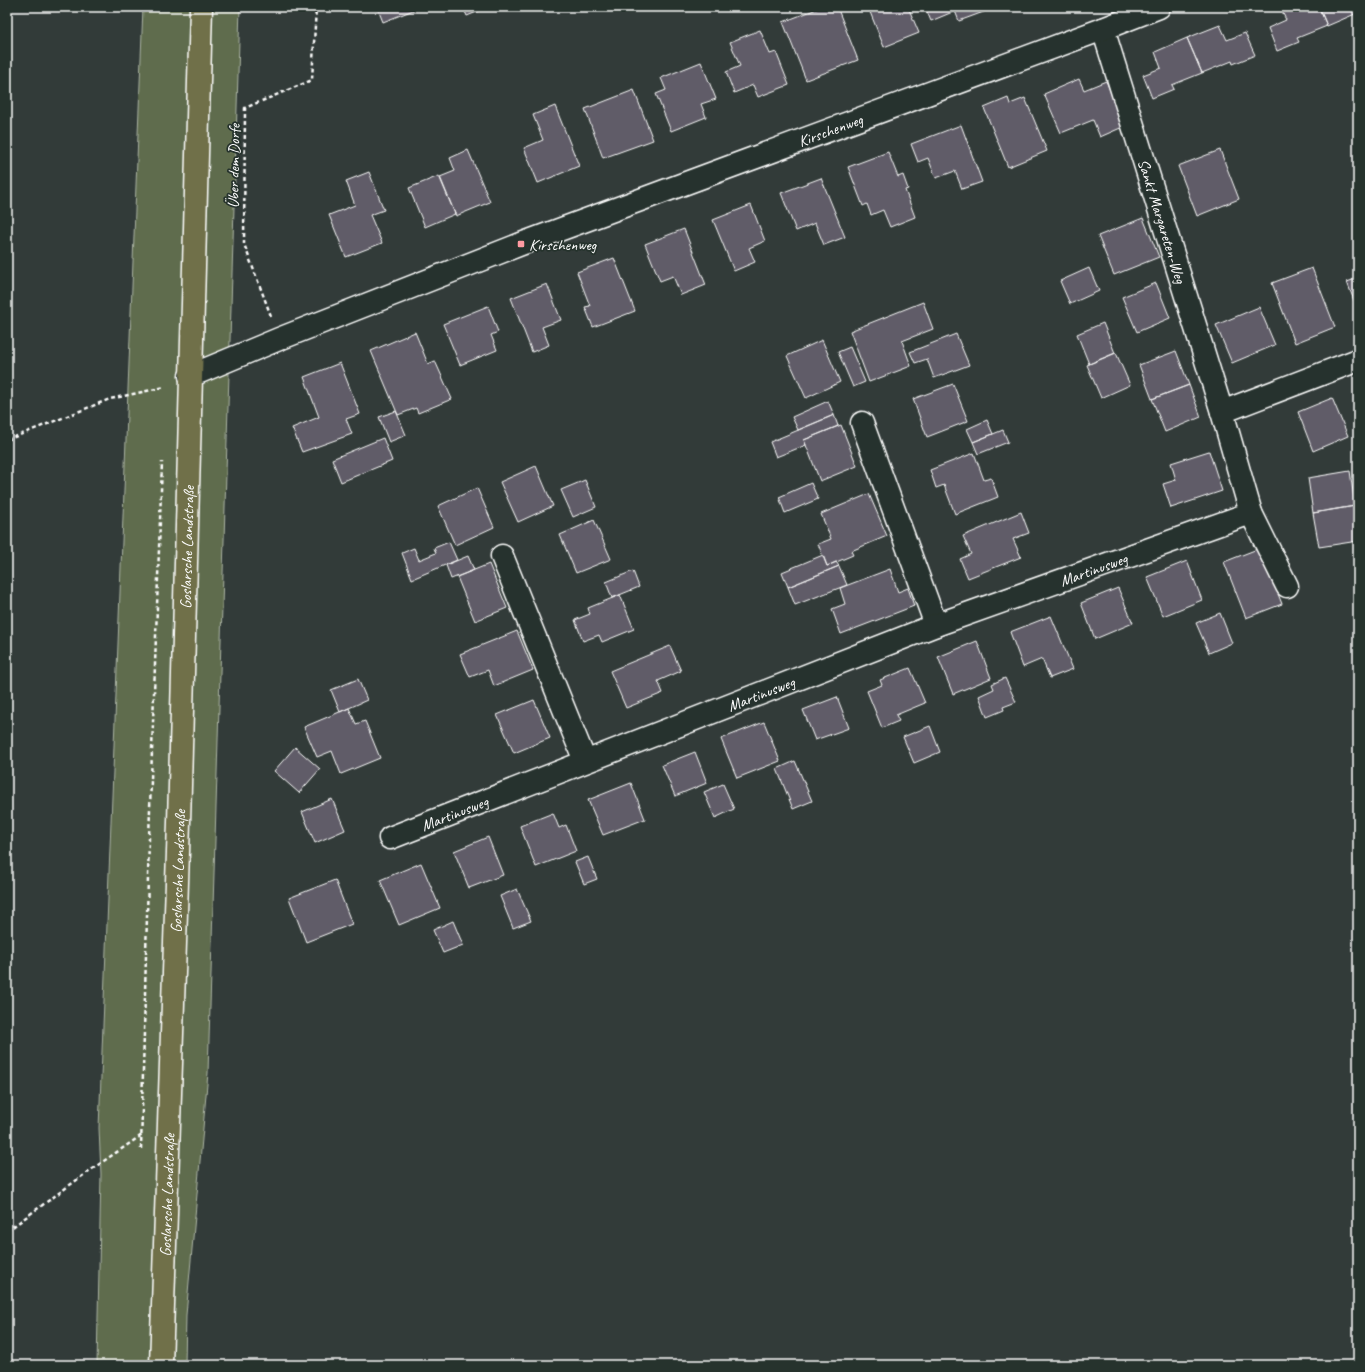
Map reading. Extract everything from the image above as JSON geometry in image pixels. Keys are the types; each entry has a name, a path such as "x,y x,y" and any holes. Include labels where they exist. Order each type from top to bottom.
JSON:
{"main road":[{"name":"Goslarsche Landstraße","path":"161,1365 179,822 201,7"}],"street":[{"name":"Kirschenweg","path":"190,376 279,339 521,244 1159,7"},
{"name":"Sankt Margareten-Weg","path":"1103,29 1222,412 1251,513 1287,586"},
{"path":"1222,412 1358,360"},
{"path":"862,423 936,625"},
{"name":"Martinusweg","path":"390,838 936,625 1251,513"},
{"path":"502,556 585,761"}],"path":[{"name":"Über dem Dorfe","path":"279,339 244,244 246,108 312,80 316,7"},
{"path":"7,440 110,399 164,388"},
{"path":"141,1151 149,830 162,459"},
{"path":"7,1231 142,1135 168,1133"}],"green space":[{"path":"143,7 240,7 208,1073 186,1315 185,1365 97,1365 101,1174 99,1128"}],"building":[{"path":"377,7 421,7 383,22"},
{"path":"463,7 489,7 467,16"},
{"path":"822,7 837,7 858,60 806,80 783,22"},
{"path":"868,7 908,7 919,33 884,47"},
{"path":"925,7 997,7 959,21 955,11 931,21"},
{"path":"1280,7 1319,7 1327,26 1297,38 1299,42 1277,51 1268,28 1286,20"},
{"path":"1319,7 1358,7 1358,21 1355,14 1327,26"},
{"path":"1220,25 1227,40 1245,33 1255,55 1233,64 1232,61 1202,73 1187,38"},
{"path":"760,30 770,54 776,52 789,85 758,97 753,85 734,93 726,72 740,66 730,42"},
{"path":"1187,38 1202,73 1172,85 1174,89 1152,98 1143,75 1161,68 1155,52"},
{"path":"701,62 716,99 701,104 706,117 671,131 656,94 666,90 661,78"},
{"path":"1079,79 1084,90 1106,81 1125,126 1100,137 1093,120 1061,133 1044,94"},
{"path":"634,90 653,140 603,158 585,109"},
{"path":"1008,98 1010,104 1025,98 1047,151 1008,167 984,108"},
{"path":"555,106 579,166 538,183 524,148 543,140 533,115"},
{"path":"961,125 982,182 962,189 955,171 936,178 928,158 918,162 911,144"},
{"path":"468,150 490,202 456,216 440,177 455,171 450,158"},
{"path":"1220,150 1239,199 1197,216 1178,166"},
{"path":"888,152 898,177 903,175 908,189 905,190 915,217 890,227 883,210 871,215 867,204 863,206 848,167"},
{"path":"369,172 384,210 370,215 382,243 346,257 329,215 355,205 346,181"},
{"path":"439,176 455,214 425,227 409,188"},
{"path":"821,178 845,237 824,245 815,223 796,231 781,193"},
{"path":"751,205 765,241 749,248 755,262 734,271 713,220"},
{"path":"1143,218 1159,257 1114,275 1098,236"},
{"path":"684,229 706,285 681,295 673,276 660,281 645,244"},
{"path":"614,258 635,311 593,327 585,307 590,306 577,272"},
{"path":"1089,268 1099,291 1070,304 1060,281"},
{"path":"1312,268 1335,327 1295,343 1272,283"},
{"path":"1358,278 1358,311 1347,282"},
{"path":"1156,283 1170,318 1137,332 1122,297"},
{"path":"547,284 561,320 542,327 549,345 532,352 511,298"},
{"path":"923,302 933,329 902,341 911,366 869,382 850,331"},
{"path":"488,306 498,332 491,335 497,350 460,365 443,324"},
{"path":"1259,307 1275,345 1232,363 1216,325"},
{"path":"1103,323 1115,353 1089,364 1077,334"},
{"path":"415,332 428,364 435,361 452,399 418,413 416,408 398,415 371,351"},
{"path":"956,334 969,365 934,378 927,359 915,363 910,352"},
{"path":"822,340 840,382 806,398 787,356"},
{"path":"850,347 865,382 853,387 838,352"},
{"path":"1176,351 1189,385 1152,399 1139,365"},
{"path":"1116,353 1130,385 1101,398 1087,365"},
{"path":"340,363 360,414 346,419 352,434 302,452 292,428 319,417 304,377"},
{"path":"953,384 968,421 927,437 913,399"},
{"path":"1189,385 1201,417 1165,432 1152,399"},
{"path":"1332,398 1348,436 1313,451 1298,412"},
{"path":"828,401 834,415 798,430 792,417"},
{"path":"396,411 406,435 389,442 379,417"},
{"path":"834,415 838,426 804,440 806,445 776,457 770,442"},
{"path":"987,420 993,434 973,442 967,429"},
{"path":"841,425 857,466 820,481 804,440"},
{"path":"1003,430 1008,442 978,454 973,442"},
{"path":"383,438 392,461 341,482 332,459"},
{"path":"1209,451 1222,491 1171,508 1163,484 1176,480 1171,463"},
{"path":"974,453 984,480 991,478 998,497 955,514 944,485 936,488 930,470"},
{"path":"536,466 553,506 518,522 500,482"},
{"path":"1350,471 1355,506 1313,513 1308,478"},
{"path":"585,480 596,507 573,517 561,490"},
{"path":"811,483 818,499 785,513 779,497"},
{"path":"477,488 494,527 455,545 438,506"},
{"path":"869,494 887,536 851,551 853,555 827,566 818,544 831,539 821,514"},
{"path":"1355,506 1358,521 1358,541 1319,547 1313,513"},
{"path":"1021,512 1029,533 1013,539 1021,557 968,578 960,559 971,554 963,536"},
{"path":"594,520 611,559 576,573 560,535"},
{"path":"449,542 457,560 412,579 402,553 414,548 419,560 436,553 434,548"},
{"path":"1260,548 1282,604 1246,618 1224,562"},
{"path":"823,555 827,566 836,562 839,566 788,587 782,572"},
{"path":"468,556 474,570 451,579 446,565"},
{"path":"1187,561 1202,600 1163,616 1147,577"},
{"path":"489,564 507,608 475,621 457,577"},
{"path":"839,566 847,585 795,605 788,587"},
{"path":"890,569 898,592 908,588 914,606 841,634 832,609 845,604 840,588"},
{"path":"633,571 639,587 612,598 606,582"},
{"path":"1118,588 1133,623 1095,639 1081,603"},
{"path":"620,595 634,629 602,642 599,635 583,641 575,620 590,614 588,608"},
{"path":"1220,613 1232,643 1209,653 1196,623"},
{"path":"1051,616 1073,669 1050,678 1042,659 1023,667 1010,632"},
{"path":"517,631 533,670 494,686 488,670 470,677 460,654"},
{"path":"977,641 991,678 953,694 938,657"},
{"path":"670,646 681,671 658,681 663,693 626,708 610,671"},
{"path":"910,668 925,703 896,715 899,721 882,728 867,691 882,685 880,680"},
{"path":"1005,678 1016,702 1003,707 1004,710 987,717 979,696 994,689 992,684"},
{"path":"358,679 367,700 340,712 331,690"},
{"path":"837,697 849,728 815,740 803,710"},
{"path":"534,700 550,738 514,753 497,715"},
{"path":"349,708 356,724 365,721 380,758 341,774 332,751 317,757 304,727"},
{"path":"764,722 780,761 737,778 721,739"},
{"path":"930,726 940,752 914,763 903,737"},
{"path":"295,747 320,769 299,793 274,771"},
{"path":"695,752 707,783 675,796 662,765"},
{"path":"795,761 812,801 793,809 777,769"},
{"path":"631,783 645,819 603,835 588,800"},
{"path":"723,784 734,809 715,818 704,792"},
{"path":"332,799 345,830 315,843 302,812"},
{"path":"553,813 559,828 566,825 576,851 536,867 520,826"},
{"path":"488,837 503,875 469,888 454,851"},
{"path":"588,857 597,879 584,884 575,862"},
{"path":"421,863 440,908 399,925 380,880"},
{"path":"335,880 352,924 306,942 289,898"},
{"path":"517,889 531,921 513,928 500,896"},
{"path":"453,921 463,945 443,953 433,930"},
{"path":"198,1363 236,1363 236,1365 198,1365"}],"place":[{"name":"Kirschenweg","path":"521,244"}]}
